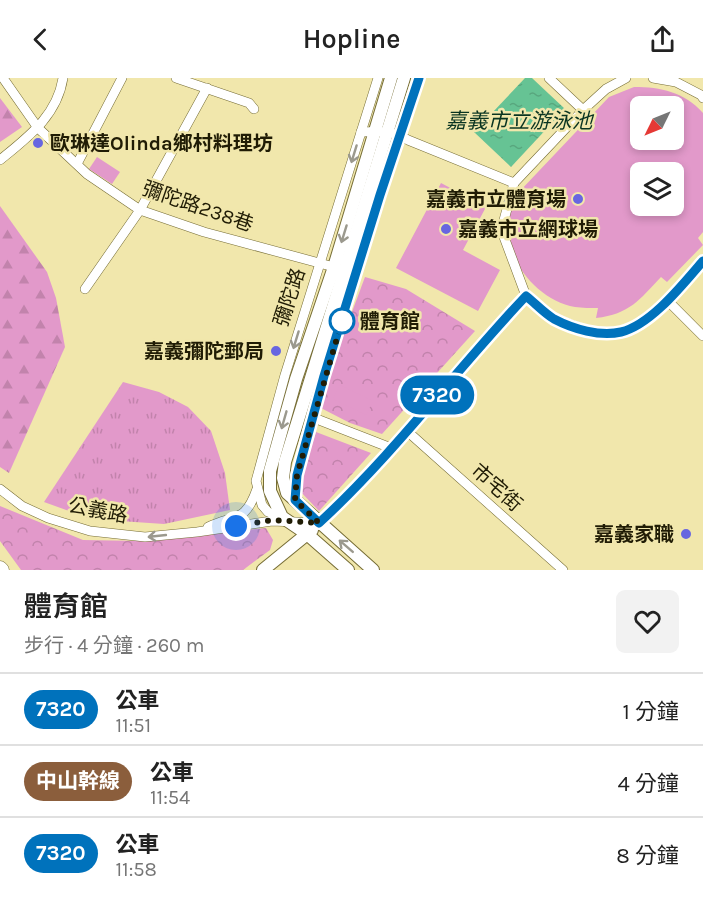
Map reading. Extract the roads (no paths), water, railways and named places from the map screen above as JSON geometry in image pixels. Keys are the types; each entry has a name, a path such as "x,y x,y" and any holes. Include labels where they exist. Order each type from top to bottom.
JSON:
{"street":[{"name":"彌陀路238巷","path":"3,78 38,128 87,174 140,210 204,232 334,267"},
{"path":"0,160 38,128 55,104 63,78"},
{"path":"77,164 122,78"},
{"path":"176,78 249,103 254,109"},
{"name":"彌陀路","path":"257,487 256,481 274,412 378,78"},
{"name":"彌陀路","path":"372,570 287,493 283,478 285,462 382,132 391,78"},
{"name":"彌陀路","path":"286,519 270,491 270,471 296,379 334,267 382,132 404,78"},
{"path":"295,500 297,475 324,376 380,195 404,137 419,78"},
{"path":"549,78 583,110"},
{"path":"626,78 606,89 583,110 514,183 505,214 504,237 526,296 553,318 599,334 621,332 640,324 667,300 703,261"},
{"path":"653,78 676,82 702,95"},
{"path":"85,289 140,210 207,88"},
{"path":"361,132 382,132 404,137 514,183"},
{"path":"263,570 319,523 391,448 526,296"},
{"path":"667,300 703,336"},
{"path":"314,418 391,448"},
{"name":"市宅街","path":"407,431 563,570"},
{"path":"257,487 262,505 267,512 286,519 307,534 348,570"},
{"name":"公義路","path":"197,532 218,522 241,516 252,503 257,487"},
{"name":"公義路","path":"0,489 22,506 48,518 90,531 145,537 197,532 272,520 286,519 319,523"}],"water":[{"name":"嘉義市立游泳池","path":"525,78 532,78 565,109 511,167 474,132"}],"place":[{"name":"歐琳達Olinda鄉村料理坊","path":"38,143"},
{"name":"嘉義市立體育場","path":"578,199"},
{"name":"嘉義市立網球場","path":"446,229"},
{"name":"體育館","path":"342,321"},
{"name":"嘉義彌陀郵局","path":"276,351"},
{"name":"嘉義家職","path":"686,534"}]}
